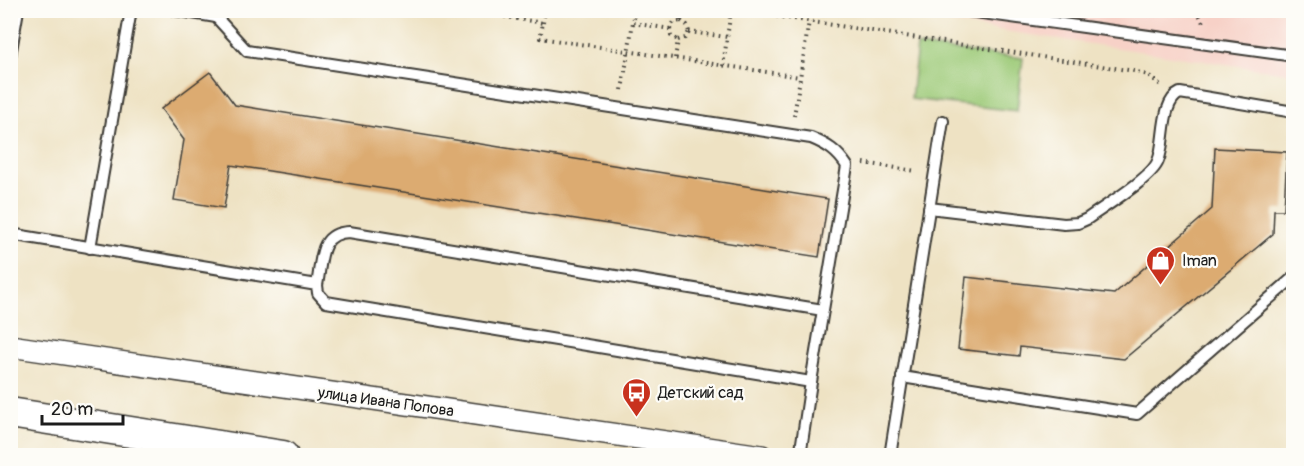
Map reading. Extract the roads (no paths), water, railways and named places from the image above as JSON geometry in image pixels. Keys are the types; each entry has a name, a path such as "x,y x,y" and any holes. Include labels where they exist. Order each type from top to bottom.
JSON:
{"main road":[{"path":"10,413 283,456"}],"street":[{"name":"улица Ивана Попова","path":"10,346 762,456"}],"lane":[{"path":"10,56 18,10"},
{"path":"90,248 131,10"},
{"path":"175,10 216,17 248,51 811,138 830,146 847,166 800,456"},
{"path":"961,10 1293,56"},
{"path":"929,208 1064,224 1078,223 1087,219 1153,171 1160,155 1167,111 1174,96 1180,93 1293,112"},
{"path":"890,456 943,121"},
{"path":"811,382 326,302 318,294 317,285 324,244 329,237 338,232 349,232 823,310"},
{"path":"10,234 317,285"},
{"path":"902,377 1137,414 1293,277"}],"place":[{"name":"Iman","path":"1161,286"},
{"name":"Детский сад","path":"637,418"}]}
